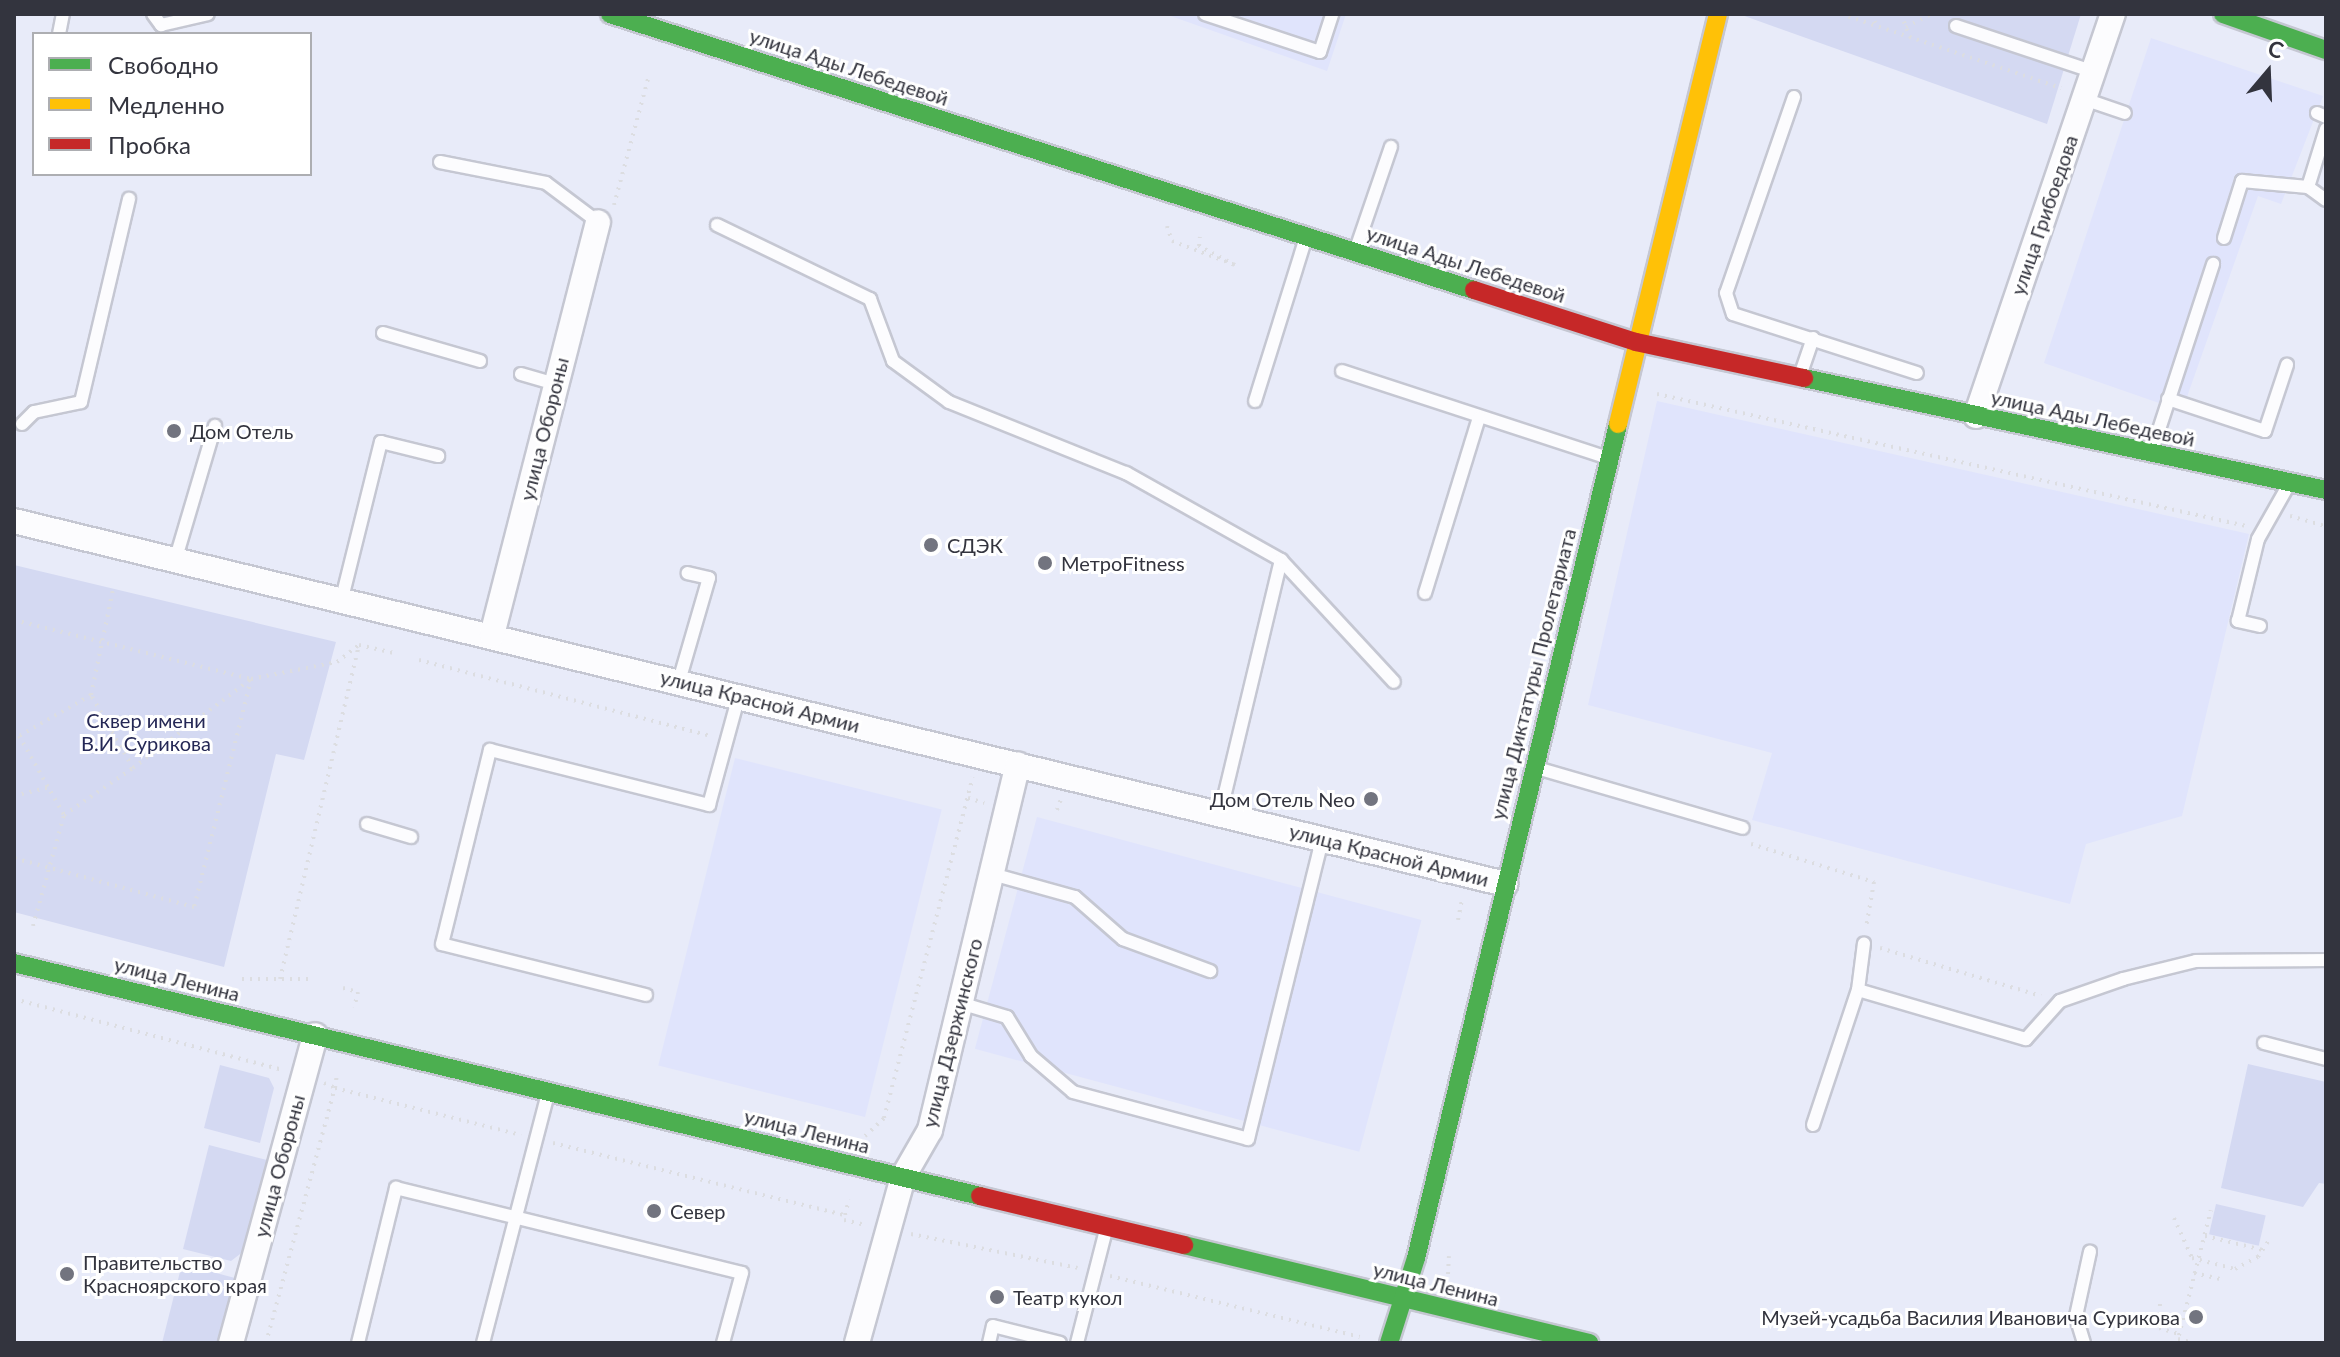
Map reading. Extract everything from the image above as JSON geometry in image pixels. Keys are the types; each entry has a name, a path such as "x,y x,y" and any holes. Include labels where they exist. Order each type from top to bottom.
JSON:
{"main road":[{"name":"улица Ады Лебедевой","path":"610,14 660,21 1306,236 1636,342 2326,490"},
{"name":"улица Диктатуры Пролетариата","path":"1389,1343 1718,14"},
{"path":"2223,14 2326,50"},
{"name":"улица Ленина","path":"14,963 1581,1342"}],"street":[{"name":"улица Грибоедова","path":"1976,416 2113,14"},
{"name":"улица Обороны","path":"492,635 555,384 605,217"},
{"name":"улица Красной Армии","path":"14,521 341,602 739,695 1505,884"},
{"name":"улица Дзержинского","path":"857,1343 903,1177 930,1130 1018,764"},
{"name":"улица Обороны","path":"231,1343 315,1035"}],"lane":[{"path":"153,14 159,30 208,14"},
{"path":"1205,14 1320,52 1332,14"},
{"path":"1956,26 2094,72"},
{"path":"1794,97 1726,293 1733,314 1917,373"},
{"path":"2084,99 2125,113"},
{"path":"2308,187 2326,129"},
{"path":"1355,252 1391,147"},
{"path":"440,162 546,183 605,217"},
{"path":"2224,238 2242,181 2308,187 2326,200"},
{"path":"22,424 34,412 81,402 129,199"},
{"path":"717,225 870,299 893,361 949,402 1126,473 1281,560 1394,682"},
{"path":"1255,401 1306,236"},
{"path":"2151,453 2213,264"},
{"path":"383,333 480,361"},
{"path":"1800,377 1813,338"},
{"path":"2265,431 2287,365"},
{"path":"1342,371 1608,458"},
{"path":"521,374 555,384"},
{"path":"2168,399 2265,431 2276,440"},
{"path":"1425,593 1479,418"},
{"path":"175,561 215,426"},
{"path":"341,602 381,442 438,456"},
{"path":"2260,626 2238,621 2258,539 2289,483"},
{"path":"1220,814 1281,560"},
{"path":"679,681 709,578 688,573"},
{"path":"646,995 442,944 490,750 709,805 739,695"},
{"path":"1533,768 1743,828"},
{"path":"367,824 411,837"},
{"path":"960,1003 1007,1017 1031,1056 1073,1092 1248,1139 1322,839"},
{"path":"449,847 464,852"},
{"path":"992,874 1075,897 1123,939 1210,971"},
{"path":"1813,1125 1858,990 1864,943"},
{"path":"1858,990 2026,1039 2060,1001 2196,961 2326,960"},
{"path":"2264,1043 2326,1059"},
{"path":"483,1343 549,1092"},
{"path":"358,1343 396,1188 742,1273 723,1343"},
{"path":"1077,1343 1107,1227"},
{"path":"2084,1343 2076,1316 2090,1252"},
{"path":"989,1343 993,1326 1060,1343"}],"path":[{"path":"1841,14 2061,88"},
{"path":"1849,17 1857,14"},
{"path":"1871,14 1877,26"},
{"path":"1901,14 1910,37"},
{"path":"1906,27 1932,14"},
{"path":"605,217 648,79"},
{"path":"1167,226 1172,241 1235,265 1199,246 1200,237"},
{"path":"1657,394 2257,528"},
{"path":"113,590 91,695 133,768"},
{"path":"14,620 251,679 337,662 359,645"},
{"path":"359,645 395,653"},
{"path":"280,979 359,645"},
{"path":"442,666 445,655"},
{"path":"419,660 727,740"},
{"path":"33,926 64,815 133,768 251,679"},
{"path":"14,858 194,907 251,679"},
{"path":"64,815 19,736 91,695"},
{"path":"866,1132 884,1118 973,774"},
{"path":"14,796 49,787"},
{"path":"968,798 994,805"},
{"path":"1754,845 1874,882 1864,943 2060,1001"},
{"path":"1458,920 1463,896"},
{"path":"242,979 311,979"},
{"path":"343,988 358,992 354,1008"},
{"path":"14,999 287,1073"},
{"path":"266,1343 338,1073"},
{"path":"318,1080 335,1088 845,1215 849,1199"},
{"path":"2178,1339 2195,1262 2211,1210"},
{"path":"2174,1218 2195,1262"},
{"path":"844,1220 868,1225"},
{"path":"905,1235 927,1231 1360,1337"},
{"path":"2205,1236 2263,1250"},
{"path":"2195,1262 2235,1269 2263,1250 2269,1240"},
{"path":"1448,1274 1450,1267"},
{"path":"2194,1273 2221,1279"},
{"path":"2160,1304 2159,1328 2178,1339 2194,1343"}],"shaded area":[{"path":"1165,14 1346,14 1327,71"},
{"path":"2151,38 2323,96 2281,204 2258,196 2182,411 2044,363"},
{"path":"1657,401 2249,534 2182,816 2086,844 2070,904 1752,820 1772,753 1588,705"},
{"path":"735,758 942,810 865,1117 658,1066"},
{"path":"1037,817 1421,920 1359,1152 975,1049"}],"green space":[{"path":"1739,14 2081,14 2047,124"},
{"name":"Сквер имени В.И. Сурикова","path":"14,565 336,642 304,760 276,754 224,967 14,912"},
{"path":"2248,1064 2326,1082 2326,1184 2319,1183 2303,1207 2221,1188"},
{"path":"220,1065 269,1078 274,1088 260,1143 204,1128"},
{"path":"209,1145 267,1160 244,1251 231,1261 183,1249"},
{"path":"2216,1204 2266,1215 2259,1246 2209,1234"},
{"path":"182,1264 235,1278 218,1343 162,1343"}],"traffic: fast":[{"path":"610,14 1474,290"},
{"path":"2223,14 2326,50"},
{"path":"1804,378 2326,490"},
{"path":"1389,1343 1416,1258 1618,424"},
{"path":"14,963 980,1196"},
{"path":"1184,1245 1589,1343"}],"traffic: slow":[{"path":"1618,424 1718,14"}],"traffic: jam":[{"path":"1474,290 1636,342 1804,378"},
{"path":"980,1196 1184,1245"}],"place":[{"name":"Дом Отель","path":"174,431"},
{"name":"СДЭК","path":"931,545"},
{"name":"МетроFitness","path":"1045,563"},
{"name":"Дом Отель Neo","path":"1371,799"},
{"name":"Север","path":"654,1211"},
{"name":"Правительство Красноярского края","path":"67,1274"},
{"name":"Театр кукол","path":"997,1297"},
{"name":"Музей-усадьба Василия Ивановича Сурикова","path":"2196,1317"}]}
